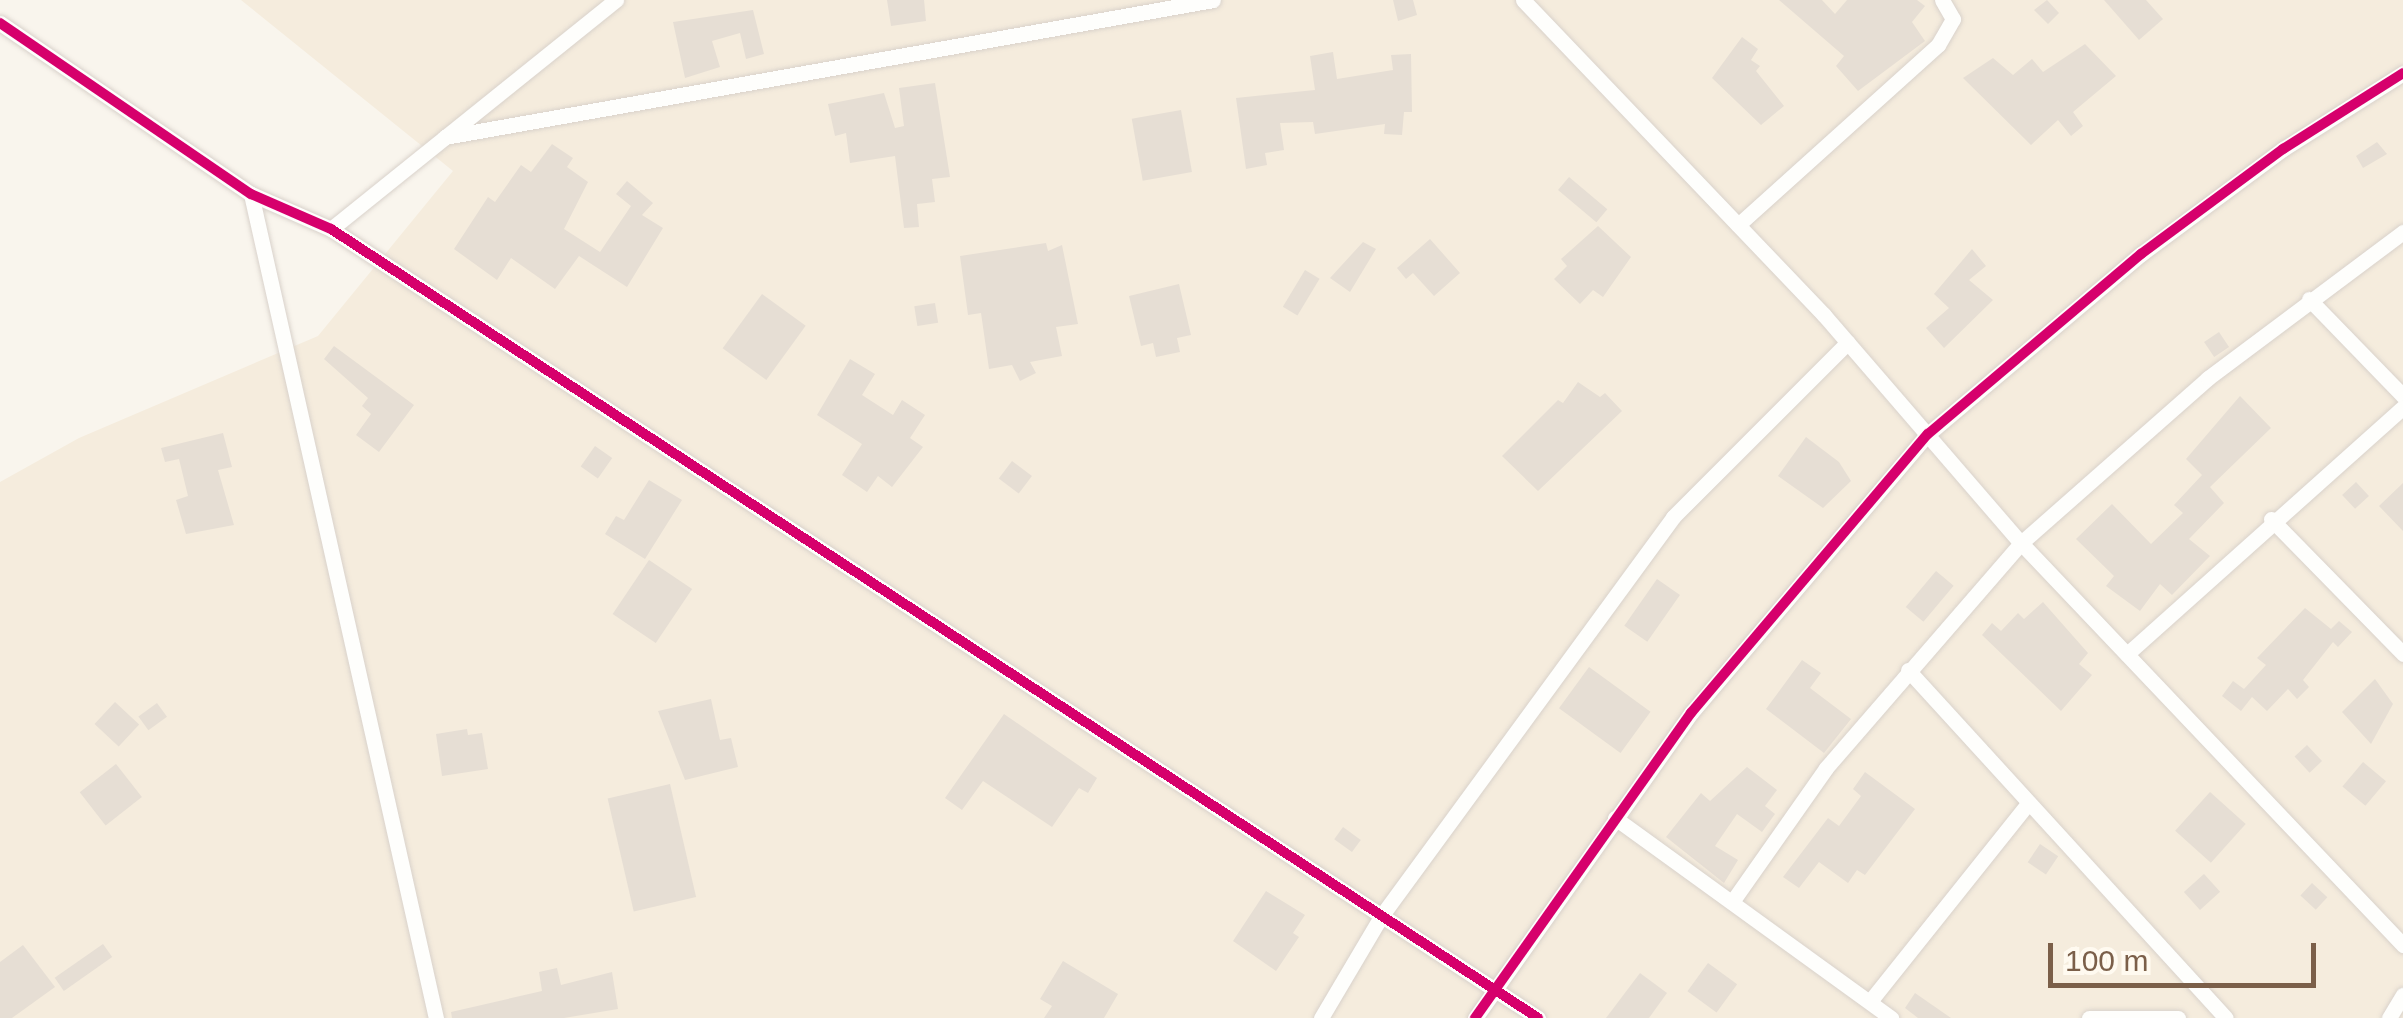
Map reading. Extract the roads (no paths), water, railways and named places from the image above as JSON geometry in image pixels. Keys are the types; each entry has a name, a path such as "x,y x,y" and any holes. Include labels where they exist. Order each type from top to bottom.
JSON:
{"street":[{"path":"332,229 616,0"},
{"path":"446,137 1152,6 1213,0"},
{"path":"1523,0 1848,342 2021,543 2403,946"},
{"path":"1738,225 1938,45 1953,19 1942,0"},
{"path":"0,23 250,194 332,229 1538,1018"},
{"path":"1475,1018 1690,713 1928,434 2141,254 2283,149 2403,73"},
{"path":"250,194 436,1018"},
{"path":"1734,899 1826,768 2021,543 2309,299 2403,232"},
{"path":"2309,299 2403,396"},
{"path":"1320,1018 1382,915 1673,517 1848,342"},
{"path":"2126,654 2271,519 2403,407"},
{"path":"2271,519 2403,654"},
{"path":"1908,670 2226,1018"},
{"path":"1871,1000 2028,803"},
{"path":"1615,818 1734,899 1891,1018"},
{"path":"2388,1018 2403,995"},
{"path":"2089,1018 2178,1018"}]}
